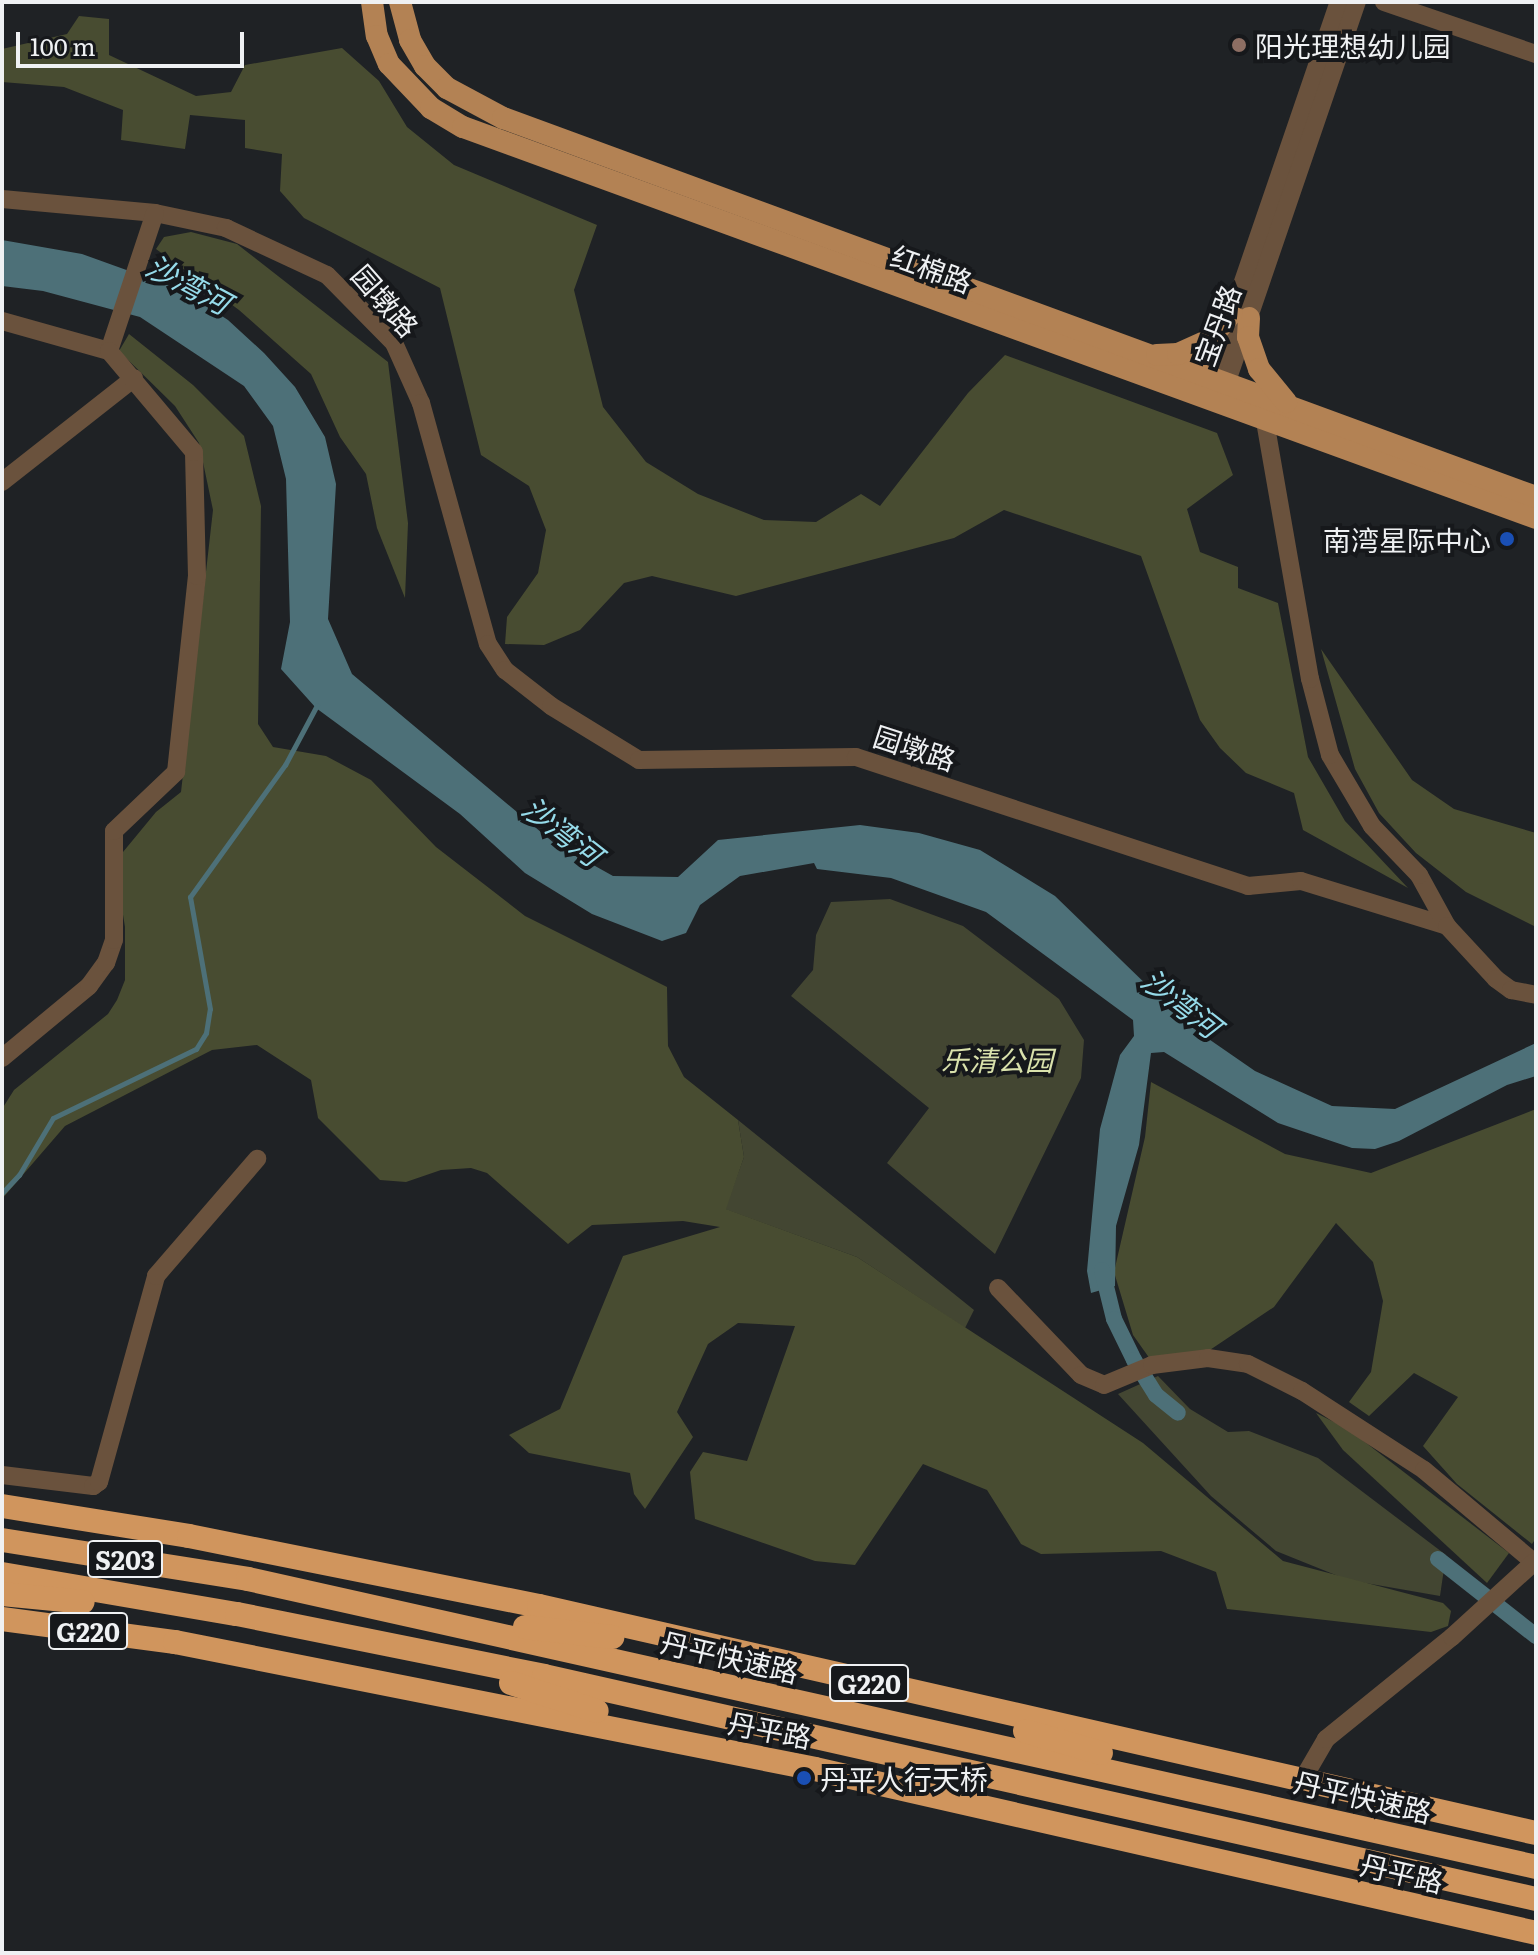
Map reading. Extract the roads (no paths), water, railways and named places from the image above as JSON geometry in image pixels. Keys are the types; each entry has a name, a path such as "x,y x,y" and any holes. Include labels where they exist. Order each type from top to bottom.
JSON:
{"highway":[{"name":"G220","path":"2,1506 201,1538 539,1606 818,1672 1304,1777 1536,1833"},
{"path":"2,1528 248,1579"},
{"name":"丹平快速路","path":"2,1540 248,1579 1536,1867"},
{"name":"S203","path":"2,1574 237,1614"},
{"path":"2,1594 237,1614 406,1648 1536,1899"},
{"path":"411,1615 713,1648"},
{"name":"丹平路","path":"2,1619 175,1642 698,1745 1536,1933"},
{"path":"406,1648 698,1745"},
{"path":"818,1672 1322,1818"},
{"path":"815,1769 1334,1852"}],"main road":[{"name":"红棉路","path":"372,2 377,36 389,64 431,108 463,127 1536,518"},
{"name":"红棉路","path":"400,2 410,40 425,66 473,104 1536,497"},
{"path":"1145,354 1195,348 1240,316 1259,369 1281,398 1300,411"}],"street":[{"name":"宝丹路","path":"1211,401 1339,2"},
{"name":"宝丹路","path":"1240,316 1357,2"},
{"path":"1384,2 1536,54"},
{"name":"园墩路","path":"2,199 155,213 226,228 327,275 394,343 421,403 488,644 505,670 551,706 639,760 856,757 1248,886 1301,881 1447,926"},
{"path":"109,351 155,213"},
{"path":"2,321 109,351 194,452 197,576 176,772 114,831 114,940 106,963 89,986 5,1049"},
{"path":"2,482 134,378"},
{"path":"1265,421 1310,679 1330,755 1372,826 1419,875 1447,926 1496,979 1511,990 1536,995"},
{"path":"2,1475 93,1486 99,1482 156,1276 257,1159"},
{"path":"998,1288 1081,1375 1104,1385 1117,1383 1152,1365 1208,1358 1248,1364 1302,1391 1424,1470 1535,1563 1452,1637 1326,1739 1304,1777"}],"water":[{"path":"2,240 82,254 182,290 228,320 264,353 295,387 325,437 336,484 328,619 352,674 554,843 613,876 678,877 718,840 860,825 919,833 980,850 1055,896 1187,1024 1255,1071 1332,1106 1395,1109 1536,1043 1536,1076 1507,1085 1399,1141 1375,1149 1352,1148 1278,1123 1164,1052 1151,1053 1139,1145 1116,1226 1115,1286 1091,1293 1087,1271 1100,1129 1120,1055 1134,1036 1133,1020 986,912 891,878 817,869 814,863 740,876 700,905 686,933 662,941 592,914 525,873 460,814 316,708 281,669 290,622 286,479 273,426 244,386 140,317 43,291 2,286"}],"waterway":[{"path":"2,1193 19,1175 53,1118 196,1049 206,1033 210,1009 190,897 285,765 317,705"},
{"path":"1102,1270 1114,1319 1134,1360 1156,1395 1178,1413"},
{"path":"1438,1559 1536,1636"}],"place":[{"name":"阳光理想幼儿园","path":"1239,45"},
{"name":"南湾星际中心","path":"1507,539"},
{"name":"丹平人行天桥","path":"804,1778"}],"water label":[{"name":"沙湾河","path":"189,283"},
{"name":"沙湾河","path":"563,830"},
{"name":"沙湾河","path":"1182,1002"}],"park label":[{"name":"乐清公园","path":"997,1059"}]}
